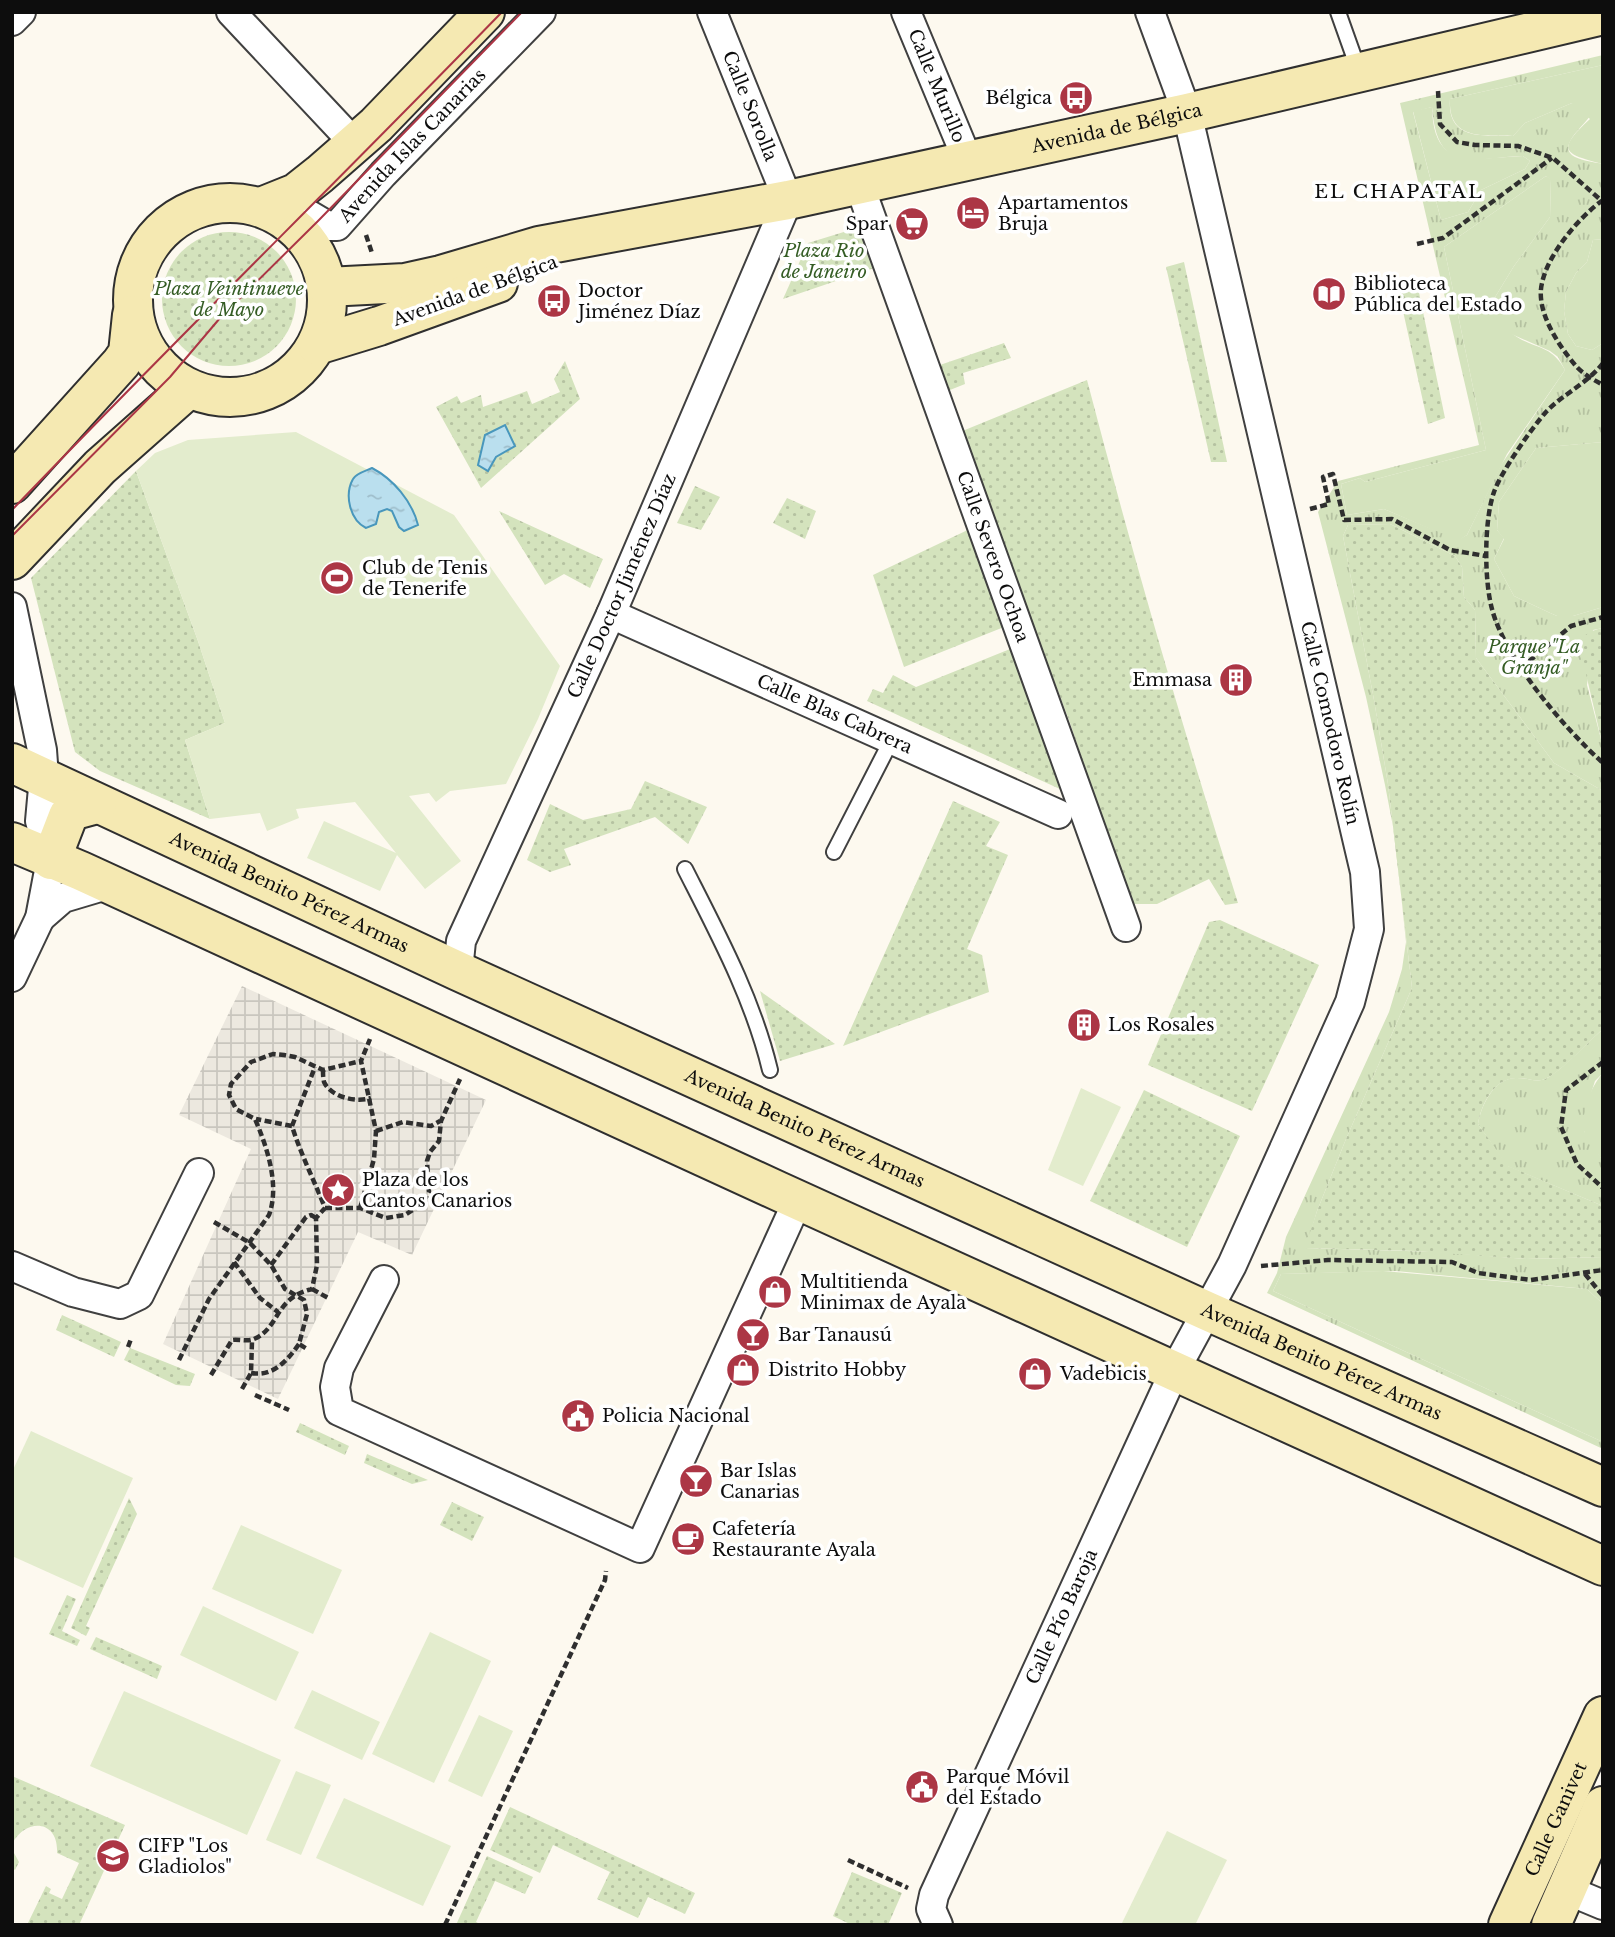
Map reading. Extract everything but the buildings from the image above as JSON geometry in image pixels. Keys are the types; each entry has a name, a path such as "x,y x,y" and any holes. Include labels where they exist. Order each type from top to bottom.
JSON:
{"street":[{"path":"12,21 21,12"},
{"path":"231,12 354,144"},
{"path":"264,208 296,193 376,125 485,12"},
{"name":"Avenida Islas Canarias","path":"264,208 306,213 328,226 337,226 383,174 541,12"},
{"name":"Calle Sorolla","path":"712,12 788,200"},
{"name":"Calle Murillo","path":"906,12 968,161"},
{"name":"Calle Comodoro Rolín","path":"1150,12 1187,113 1365,872 1369,929 1350,1002 1232,1265 1207,1311"},
{"name":"Avenida de Bélgica","path":"327,288 405,283 539,246 788,200 968,161 1187,113 1603,15"},
{"name":"Calle Severo Ochoa","path":"859,184 1126,928"},
{"name":"Calle Doctor Jiménez Díaz","path":"458,971 461,941 611,614 788,200"},
{"path":"12,484 128,353 133,281 145,250 166,225 195,208 228,202 264,208 304,235 319,259 327,288 327,317 317,345 299,369 275,386 247,396 217,397 188,389 170,377 154,362 140,340 132,315"},
{"name":"Avenida de Bélgica","path":"317,345 379,326 558,262 629,229"},
{"path":"12,560 100,467 188,389"},
{"path":"12,607 42,750 28,770 51,860"},
{"name":"Calle Blas Cabrera","path":"611,614 1058,814"},
{"name":"Avenida Benito Pérez Armas","path":"28,770 458,971 1207,1311 1603,1487"},
{"path":"12,977 40,919 51,860 68,816 75,810 97,804"},
{"path":"12,842 110,884 1603,1566"},
{"path":"40,919 63,898 110,884"},
{"path":"12,1266 73,1292 120,1304 139,1295 198,1173"},
{"path":"384,1280 339,1368 335,1387 339,1410 640,1548 798,1200"},
{"name":"Calle Pío Baroja","path":"938,1925 931,1909 934,1895 1175,1370 1207,1311"},
{"name":"Calle Ganivet","path":"1508,1925 1603,1716"},
{"name":"Calle Ganivet","path":"1551,1925 1603,1806"},
{"path":"1532,1874 1603,1905"}],"lane":[{"path":"1338,12 1360,72"},
{"path":"834,852 892,739"},
{"path":"685,869 737,973 757,1022 770,1070"}],"path":[{"path":"1438,91 1440,124 1457,142 1518,146 1553,158 1602,201 1578,222 1561,244 1548,267 1542,284 1541,300 1551,328 1577,367 1603,385"},
{"path":"1417,243 1443,238 1553,158"},
{"path":"354,208 369,242 382,284"},
{"path":"1603,363 1547,411 1494,490 1487,516 1486,556 1491,608 1503,637 1521,668 1580,743 1603,763"},
{"path":"1310,509 1329,504 1323,477 1333,474 1344,520 1392,519 1450,550 1486,556"},
{"path":"1521,668 1570,626 1603,617"},
{"path":"360,1208 374,1159 376,1131 361,1061 370,1038"},
{"path":"292,1126 255,1119 236,1109 229,1095 231,1084 244,1068 251,1062 273,1054 295,1057 323,1070 361,1061"},
{"path":"1603,1062 1566,1090 1561,1127 1577,1164 1603,1188"},
{"path":"315,1067 292,1126 303,1162 313,1178 325,1208"},
{"path":"323,1070 324,1082 332,1090 355,1100 371,1098"},
{"path":"312,1289 317,1265 316,1218 325,1208 360,1208 386,1218 405,1215 422,1203 429,1192 427,1161 439,1141 441,1121 460,1078"},
{"path":"179,1360 209,1300 269,1215 274,1202 265,1142 255,1119"},
{"path":"376,1131 402,1122 431,1126 441,1121"},
{"path":"271,1265 306,1217 311,1215 316,1218"},
{"path":"214,1222 250,1243 271,1265 285,1289 304,1300 307,1306 299,1345 291,1356 269,1373 251,1373"},
{"path":"1261,1266 1328,1260 1452,1262 1478,1273 1531,1280 1603,1270"},
{"path":"234,1262 260,1298 278,1312"},
{"path":"1585,1274 1603,1296"},
{"path":"211,1375 232,1340 252,1341 267,1330 278,1312 294,1295 312,1289 330,1299"},
{"path":"128,1346 131,1339"},
{"path":"242,1389 251,1373 252,1341"},
{"path":"299,1345 307,1349"},
{"path":"255,1395 289,1410"},
{"path":"445,1925 605,1580 606,1571"},
{"path":"848,1860 912,1890"}],"green space":[{"name":"Parque \"La Granja\"","path":"1603,55 1603,65 1450,99 1454,122 1461,129 1479,135 1513,136 1525,123 1572,103 1588,105 1592,112 1574,134 1568,147 1575,157 1603,164 1603,239 1593,240 1587,262 1576,273 1566,292 1564,311 1568,334 1576,346 1592,350 1603,343 1603,442 1536,448 1499,502 1497,530 1504,538 1494,559 1514,596 1557,616 1573,616 1603,607 1603,628 1593,630 1587,685 1603,747 1603,791 1554,763 1476,658 1475,610 1464,597 1462,567 1455,556 1390,524 1348,525 1343,536 1388,784 1393,827 1366,697 1318,512 1338,481 1479,445 1400,103","holes":["1432,107 1435,129 1441,144 1449,153 1460,158 1473,159 1523,156 1530,161 1525,169 1481,190 1468,212 1441,220 1413,112","1546,176 1551,180 1550,217 1514,266 1486,312 1493,326 1550,351 1558,357 1565,370 1501,465 1467,535 1458,540 1384,509 1347,515 1341,484 1360,478 1365,482 1486,450 1444,247"]},
{"path":"1603,65 1603,164 1572,154 1569,149 1572,138 1590,119 1572,103 1525,123 1513,136 1470,133 1461,129 1451,113 1450,99"},
{"path":"1432,107 1434,128 1440,142 1449,152 1473,159 1523,156 1530,161 1525,169 1481,190 1468,212 1441,220 1413,111"},
{"path":"1546,176 1551,179 1550,217 1514,266 1486,312 1517,337 1555,356 1565,370 1507,454 1467,535 1458,541 1384,509 1347,515 1341,484 1360,478 1365,482 1486,450 1444,247"},
{"name":"Plaza Rio de Janeiro","path":"860,227 874,268 783,299 808,243"},
{"name":"Plaza Veintinueve de Mayo","path":"229,232 255,237 276,252 291,273 296,299 291,325 276,346 255,361 229,366 203,361 182,346 167,325 162,299 167,273 182,252 203,237"},
{"path":"1603,239 1603,343 1592,350 1576,346 1568,334 1564,311 1566,292 1576,273 1587,262 1593,240"},
{"path":"1184,262 1227,462 1211,462 1166,267"},
{"path":"1416,278 1445,418 1428,424 1397,284"},
{"path":"1004,343 1011,358 963,373 965,384 945,392 937,366"},
{"path":"565,361 580,399 481,488 436,407 457,396 461,403 481,395 483,407 527,391 532,404 560,392 554,379"},
{"path":"1087,380 1159,643 1238,903 1225,905 1209,879 1157,904 1131,904 1069,720 960,432"},
{"name":"Club de Tenis de Tenerife","path":"296,432 454,515 560,666 506,784 450,791 436,802 429,793 409,796 461,861 425,889 397,855 380,891 307,858 324,821 396,853 355,802 296,809 299,818 267,831 260,813 210,819 185,740 225,723 136,471 155,453 188,440"},
{"path":"1603,442 1603,607 1573,616 1557,616 1514,596 1494,559 1504,539 1497,530 1499,502 1536,448"},
{"path":"136,471 225,723 185,740 210,819 100,771 75,752 31,578"},
{"path":"695,486 720,497 701,530 677,523"},
{"path":"787,498 816,511 805,539 773,523"},
{"path":"499,511 603,559 590,588 564,574 545,585"},
{"path":"1390,524 1455,556 1462,567 1464,597 1475,610 1476,658 1554,763 1603,791 1603,1029 1549,1077 1537,1080 1518,1078 1502,1082 1486,1101 1478,1124 1508,1166 1603,1206 1603,1257 1526,1259 1415,1251 1305,1248 1346,1139 1412,988 1388,784 1343,536 1348,525"},
{"path":"974,527 1009,625 904,667 873,575"},
{"path":"1603,628 1603,747 1579,644 1588,633"},
{"path":"1015,647 1073,795 867,701 873,689 883,693 893,675 916,687"},
{"path":"645,781 707,807 688,844 655,817 564,849 571,865 550,872 527,860 550,804 583,820 631,809"},
{"path":"953,801 1000,822 986,846 1008,855 967,949 982,955 989,992 843,1046"},
{"path":"1401,896 1412,988 1346,1139 1317,1211 1306,1248 1439,1252 1526,1259 1603,1257 1603,1304 1587,1289 1396,1271 1281,1274 1273,1291 1603,1442 1603,1449 1267,1293 1277,1273 1286,1237 1389,1012 1402,969 1406,942"},
{"path":"1220,920 1319,965 1252,1111 1148,1065 1209,922"},
{"path":"760,991 835,1044 780,1061"},
{"path":"1603,1029 1603,1073 1595,1081 1584,1115 1584,1131 1603,1161 1603,1206 1507,1166 1478,1124 1482,1109 1495,1087 1509,1079 1537,1080 1549,1077"},
{"path":"1603,1073 1603,1161 1587,1139 1583,1116 1588,1100"},
{"path":"1081,1088 1121,1107 1083,1186 1048,1170"},
{"path":"1144,1090 1240,1136 1187,1247 1090,1201"},
{"path":"1383,1271 1587,1289 1603,1304 1603,1442 1273,1291 1281,1274"},
{"path":"62,1315 121,1342 114,1357 56,1330"},
{"path":"130,1348 195,1374 190,1386 176,1385 124,1360"},
{"path":"300,1423 349,1446 345,1455 296,1432"},
{"path":"31,1431 133,1478 83,1588 12,1556 12,1472"},
{"path":"367,1454 428,1480 412,1484 364,1463"},
{"path":"129,1498 137,1514 86,1626 90,1628 86,1636 71,1628"},
{"path":"452,1502 484,1517 472,1541 440,1525"},
{"path":"241,1525 342,1570 313,1634 212,1589"},
{"path":"67,1595 76,1599 62,1631 80,1640 77,1646 49,1634"},
{"path":"203,1606 299,1652 276,1701 180,1655"},
{"path":"430,1632 491,1661 434,1783 372,1754"},
{"path":"96,1637 162,1666 157,1679 90,1649"},
{"path":"312,1690 380,1722 362,1760 294,1728"},
{"path":"124,1691 281,1760 247,1835 90,1766"},
{"path":"479,1715 513,1731 482,1797 448,1781"},
{"path":"296,1771 331,1785 301,1855 266,1840"},
{"path":"12,1776 125,1825 79,1925 27,1925 46,1886 51,1889 49,1893 62,1899 79,1863 57,1853 53,1834 48,1829 34,1826 19,1834 13,1842 14,1853 19,1862 15,1870 12,1868"},
{"path":"344,1798 451,1846 423,1906 316,1858"},
{"path":"510,1807 695,1893 685,1914 648,1897 638,1918 597,1899 610,1872 553,1845 540,1873 490,1850"},
{"path":"1167,1831 1227,1860 1195,1925 1121,1925"},
{"path":"487,1856 533,1877 525,1894 495,1881 476,1922 482,1925 456,1925"},
{"path":"852,1872 902,1893 888,1925 852,1925 833,1916"}],"shaded area":[{"name":"Plaza de los Cantos Canarios","path":"242,986 486,1100 412,1255 358,1232 278,1399 163,1344 251,1149 179,1115"}],"water":[{"path":"505,425 515,446 496,457 488,471 478,465 485,435"},
{"path":"372,468 401,492 418,525 404,531 399,527 392,511 387,509 379,512 376,524 366,528 360,524 350,506 350,485 356,475"}],"tram line":[{"path":"12,510 502,12"},
{"path":"12,536 170,377 220,318 522,12"}],"place":[{"name":"Bélgica","path":"1076,98"},
{"name":"Apartamentos Bruja","path":"973,213"},
{"name":"Spar","path":"912,224"},
{"name":"Biblioteca Pública del Estado","path":"1329,294"},
{"name":"Doctor Jiménez Díaz","path":"554,301"},
{"name":"Club de Tenis de Tenerife","path":"337,578"},
{"name":"Emmasa","path":"1236,680"},
{"name":"Los Rosales","path":"1084,1025"},
{"name":"Plaza de los Cantos Canarios","path":"338,1190"},
{"name":"Multitienda Minimax de Ayala","path":"775,1292"},
{"name":"Bar Tanausú","path":"753,1335"},
{"name":"Distrito Hobby","path":"743,1370"},
{"name":"Vadebicis","path":"1035,1374"},
{"name":"Policia Nacional","path":"578,1416"},
{"name":"Bar Islas Canarias","path":"696,1481"},
{"name":"Cafetería Restaurante Ayala","path":"688,1539"},
{"name":"Parque Móvil del Estado","path":"922,1787"},
{"name":"CIFP \"Los Gladiolos\"","path":"113,1856"}],"district":[{"name":"EL CHAPATAL","path":"1399,191"}]}
